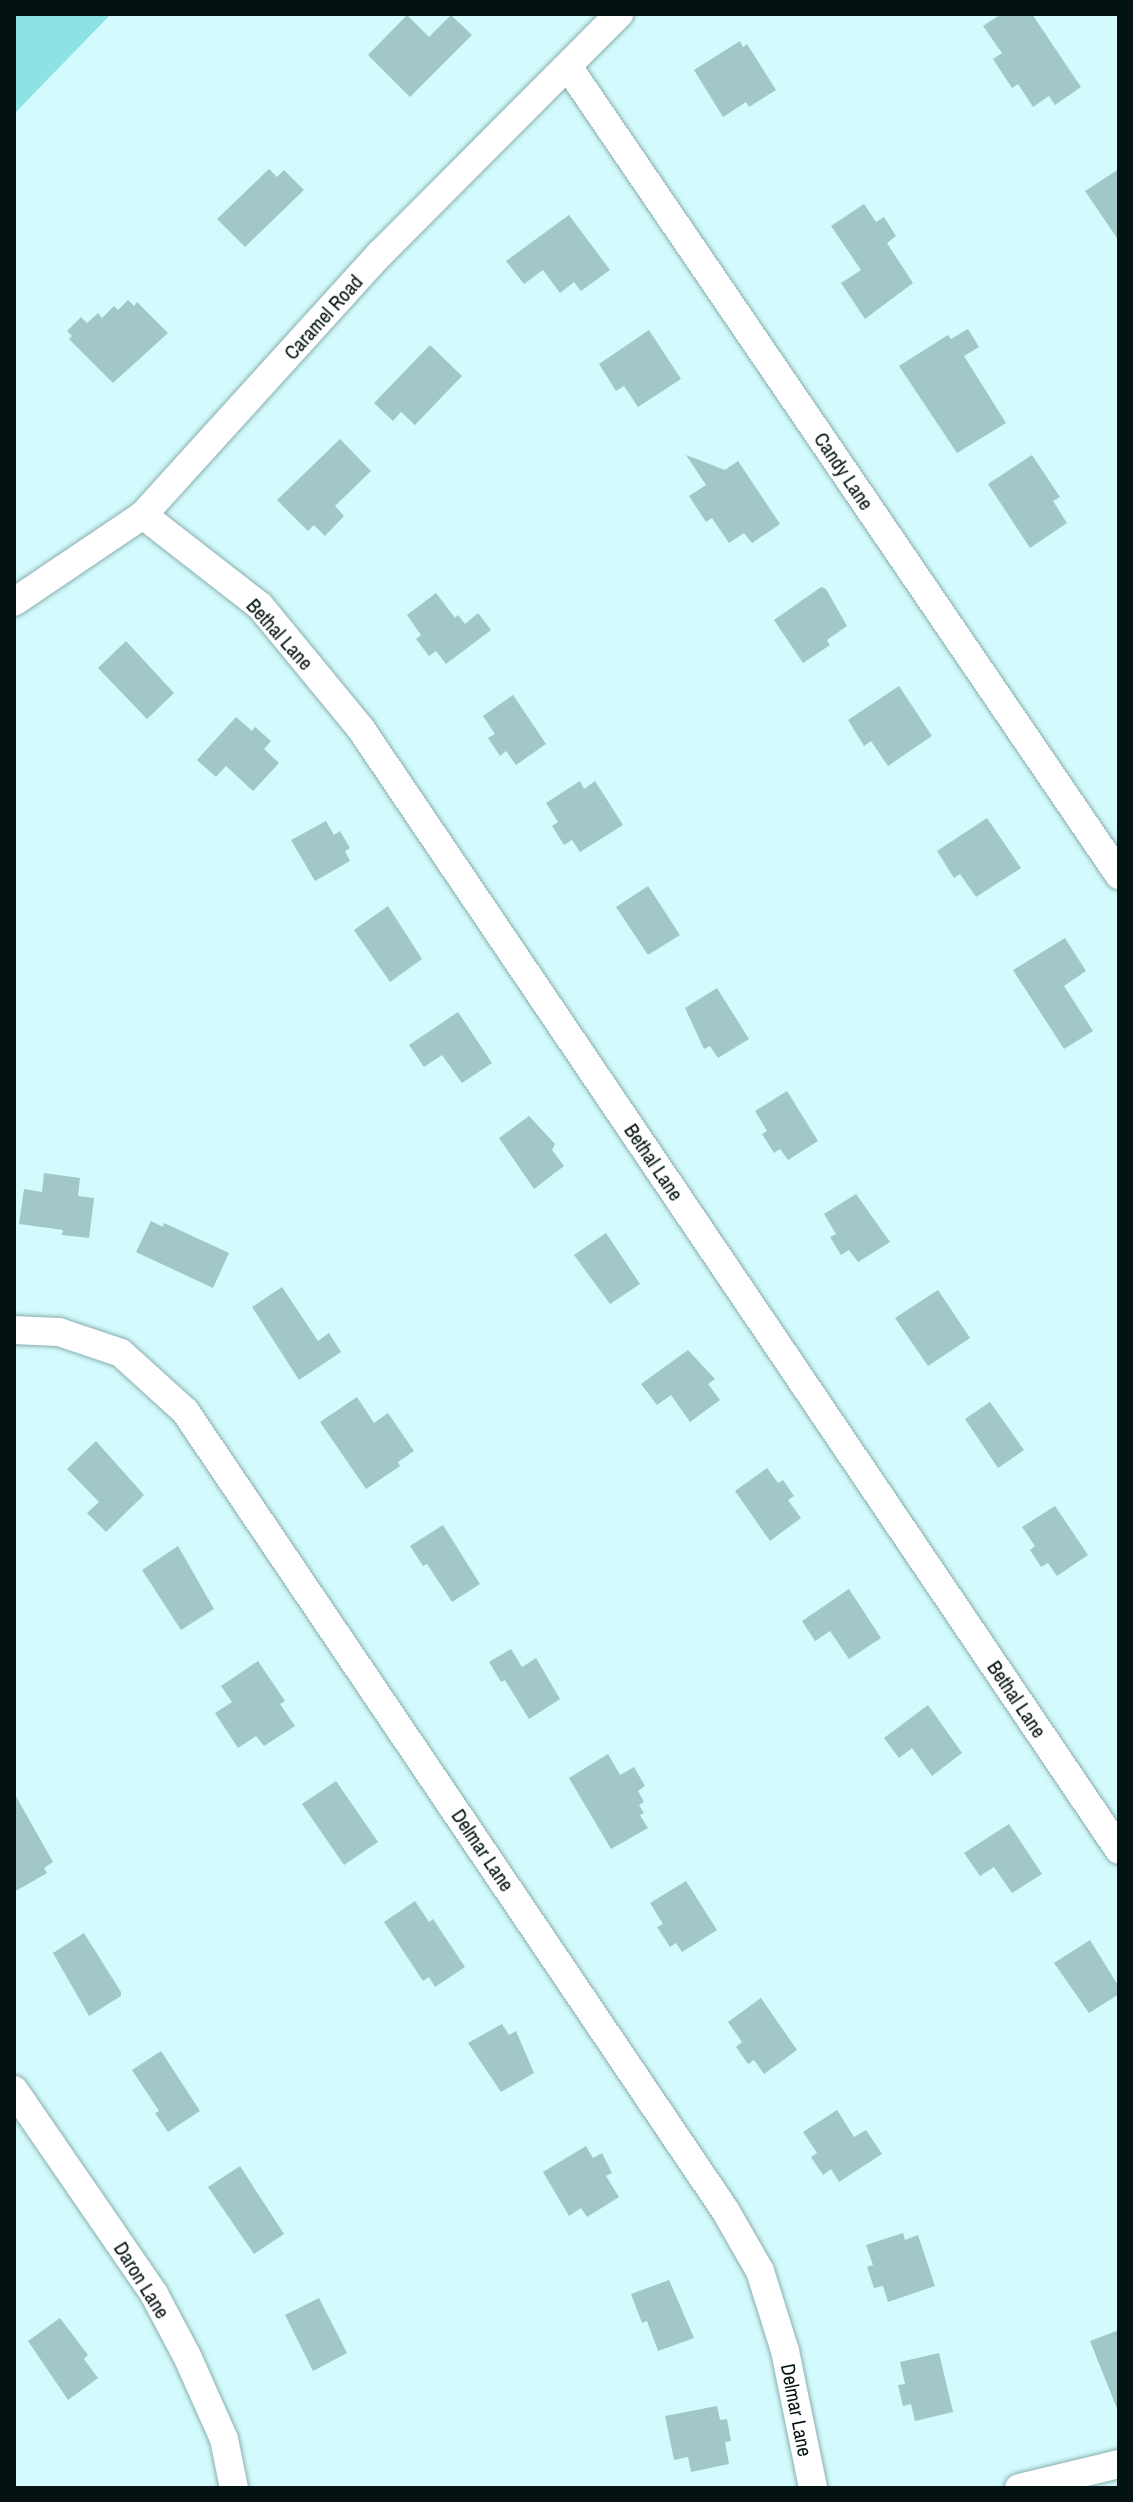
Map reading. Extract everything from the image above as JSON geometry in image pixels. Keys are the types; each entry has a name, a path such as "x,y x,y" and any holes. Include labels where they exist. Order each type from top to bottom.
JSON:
{"street":[{"name":"Caramel Road","path":"14,602 143,515 380,254 569,68 619,14"},
{"name":"Candy Lane","path":"569,68 1119,875"},
{"name":"Bethal Lane","path":"143,515 260,606 361,729 1119,1850"},
{"name":"Delmar Lane","path":"14,1330 59,1332 121,1353 185,1411 725,2210 760,2271 785,2351 813,2488"},
{"name":"Daron Lane","path":"14,2090 154,2294 187,2356 224,2439 234,2488"},
{"path":"1019,2488 1119,2464"}],"shaded area":[{"path":"14,14 111,14 14,114"}],"building":[{"path":"1001,14 1032,14 1081,87 1055,105 1049,96 1033,107 1018,84 1012,88 993,59 1002,53 983,26"},
{"path":"407,15 429,37 451,15 472,35 410,97 368,55"},
{"path":"740,41 743,47 747,44 776,90 749,107 746,102 723,117 694,70"},
{"path":"269,169 277,177 284,170 304,190 245,247 217,219"},
{"path":"1119,169 1119,241 1085,191"},
{"path":"864,204 876,222 884,217 896,236 887,243 913,283 865,319 841,283 861,270 831,226"},
{"path":"569,215 610,270 581,291 574,282 560,293 543,270 524,284 506,261"},
{"path":"128,300 134,306 137,302 168,333 113,383 69,339 72,336 67,331 81,317 87,323 98,313 102,318 114,306 118,310"},
{"path":"968,329 979,347 964,356 1006,423 957,453 899,366 948,335 951,339"},
{"path":"649,330 681,379 638,407 624,386 616,391 599,364"},
{"path":"430,345 462,376 415,425 401,412 393,421 374,403"},
{"path":"340,439 371,471 335,506 344,516 325,536 314,525 308,531 277,500"},
{"path":"686,455 725,470 738,461 780,524 752,543 744,533 729,543 712,518 706,522 689,496 706,485"},
{"path":"1032,455 1060,497 1053,501 1067,523 1030,548 988,484"},
{"path":"821,587 826,589 847,626 827,640 830,645 803,663 774,620"},
{"path":"436,593 455,618 458,615 465,624 478,613 491,630 446,664 436,651 429,656 416,639 421,635 407,615"},
{"path":"126,641 174,693 147,719 98,668"},
{"path":"899,686 932,736 888,766 871,741 864,746 848,720"},
{"path":"513,695 546,744 516,765 506,751 500,756 488,738 495,734 483,716"},
{"path":"236,717 252,731 255,727 271,741 264,749 279,763 253,791 226,766 216,777 197,760"},
{"path":"580,781 584,789 595,781 623,825 580,852 572,840 564,845 552,826 558,822 546,803"},
{"path":"987,818 1021,868 976,897 960,874 954,878 937,851"},
{"path":"326,821 334,835 340,831 350,848 345,851 350,861 315,881 291,840"},
{"path":"648,886 680,935 648,955 616,907"},
{"path":"388,906 422,959 390,982 354,930"},
{"path":"1065,938 1086,971 1064,986 1093,1031 1064,1049 1013,970"},
{"path":"717,988 749,1039 718,1058 710,1046 704,1049 685,1008"},
{"path":"458,1012 492,1063 462,1083 442,1055 424,1067 409,1045"},
{"path":"787,1091 818,1141 788,1160 780,1149 774,1153 762,1134 767,1131 755,1111"},
{"path":"529,1116 555,1144 552,1150 564,1166 534,1189 499,1138"},
{"path":"44,1173 80,1178 78,1196 94,1198 89,1238 62,1235 63,1230 19,1224 24,1189 42,1192"},
{"path":"856,1194 890,1242 858,1262 849,1250 841,1255 830,1237 836,1234 824,1214"},
{"path":"151,1221 163,1227 164,1223 229,1253 213,1288 136,1252"},
{"path":"606,1233 640,1284 610,1304 574,1255"},
{"path":"282,1287 318,1341 329,1333 341,1352 299,1380 252,1307"},
{"path":"938,1290 970,1338 928,1366 895,1318"},
{"path":"688,1350 715,1379 708,1384 720,1400 690,1422 671,1395 657,1405 641,1384"},
{"path":"357,1397 374,1423 388,1413 414,1451 398,1462 400,1466 366,1489 320,1422"},
{"path":"990,1402 1024,1450 998,1468 965,1419"},
{"path":"96,1441 144,1495 106,1532 87,1513 99,1502 67,1469"},
{"path":"767,1468 778,1483 783,1480 794,1496 788,1500 801,1518 770,1541 735,1491"},
{"path":"1055,1506 1088,1555 1057,1576 1048,1563 1041,1567 1030,1550 1035,1546 1022,1527"},
{"path":"443,1525 480,1584 452,1602 427,1564 423,1566 410,1546"},
{"path":"178,1546 214,1609 181,1630 142,1570"},
{"path":"849,1589 881,1638 849,1659 830,1631 815,1641 802,1621"},
{"path":"511,1649 522,1667 536,1658 560,1699 529,1719 505,1680 501,1682 489,1662"},
{"path":"258,1661 285,1701 280,1704 295,1726 264,1746 256,1736 238,1748 215,1713 232,1702 221,1686"},
{"path":"928,1705 962,1753 932,1776 912,1748 899,1758 884,1738"},
{"path":"608,1754 620,1775 634,1767 645,1786 638,1791 644,1802 639,1805 644,1813 640,1815 648,1828 611,1849 569,1778"},
{"path":"336,1781 378,1842 344,1865 302,1804"},
{"path":"14,1793 53,1862 44,1868 47,1873 14,1892"},
{"path":"1009,1824 1042,1874 1012,1893 994,1867 980,1876 964,1853"},
{"path":"686,1881 717,1930 682,1952 676,1943 670,1947 657,1927 663,1924 650,1903"},
{"path":"415,1901 429,1922 433,1919 465,1967 435,1987 429,1977 423,1981 384,1922"},
{"path":"84,1933 121,1992 121,1996 89,2016 53,1953"},
{"path":"1090,1940 1119,1987 1119,1994 1089,2013 1054,1963"},
{"path":"761,1998 797,2050 764,2074 754,2060 748,2064 736,2047 742,2042 728,2022"},
{"path":"502,2024 509,2035 516,2031 534,2073 501,2092 468,2043"},
{"path":"161,2051 200,2111 168,2132 155,2113 159,2111 132,2070"},
{"path":"837,2110 854,2137 866,2130 882,2154 839,2182 831,2169 823,2175 811,2157 817,2153 803,2132"},
{"path":"586,2146 593,2158 602,2153 612,2173 606,2176 619,2197 587,2217 581,2208 569,2216 543,2172"},
{"path":"240,2166 284,2234 254,2254 208,2187"},
{"path":"903,2233 905,2240 918,2235 935,2286 888,2302 883,2286 874,2288 867,2267 873,2265 866,2245"},
{"path":"669,2280 694,2338 658,2351 647,2321 642,2323 631,2294"},
{"path":"319,2298 347,2353 313,2371 285,2315"},
{"path":"60,2318 88,2355 84,2359 98,2378 68,2400 28,2341"},
{"path":"1119,2330 1119,2411 1118,2411 1090,2341"},
{"path":"939,2353 953,2412 915,2421 911,2404 903,2406 898,2385 905,2384 900,2362"},
{"path":"717,2406 720,2420 727,2419 731,2441 725,2442 729,2464 691,2472 688,2457 674,2460 665,2416"}]}
